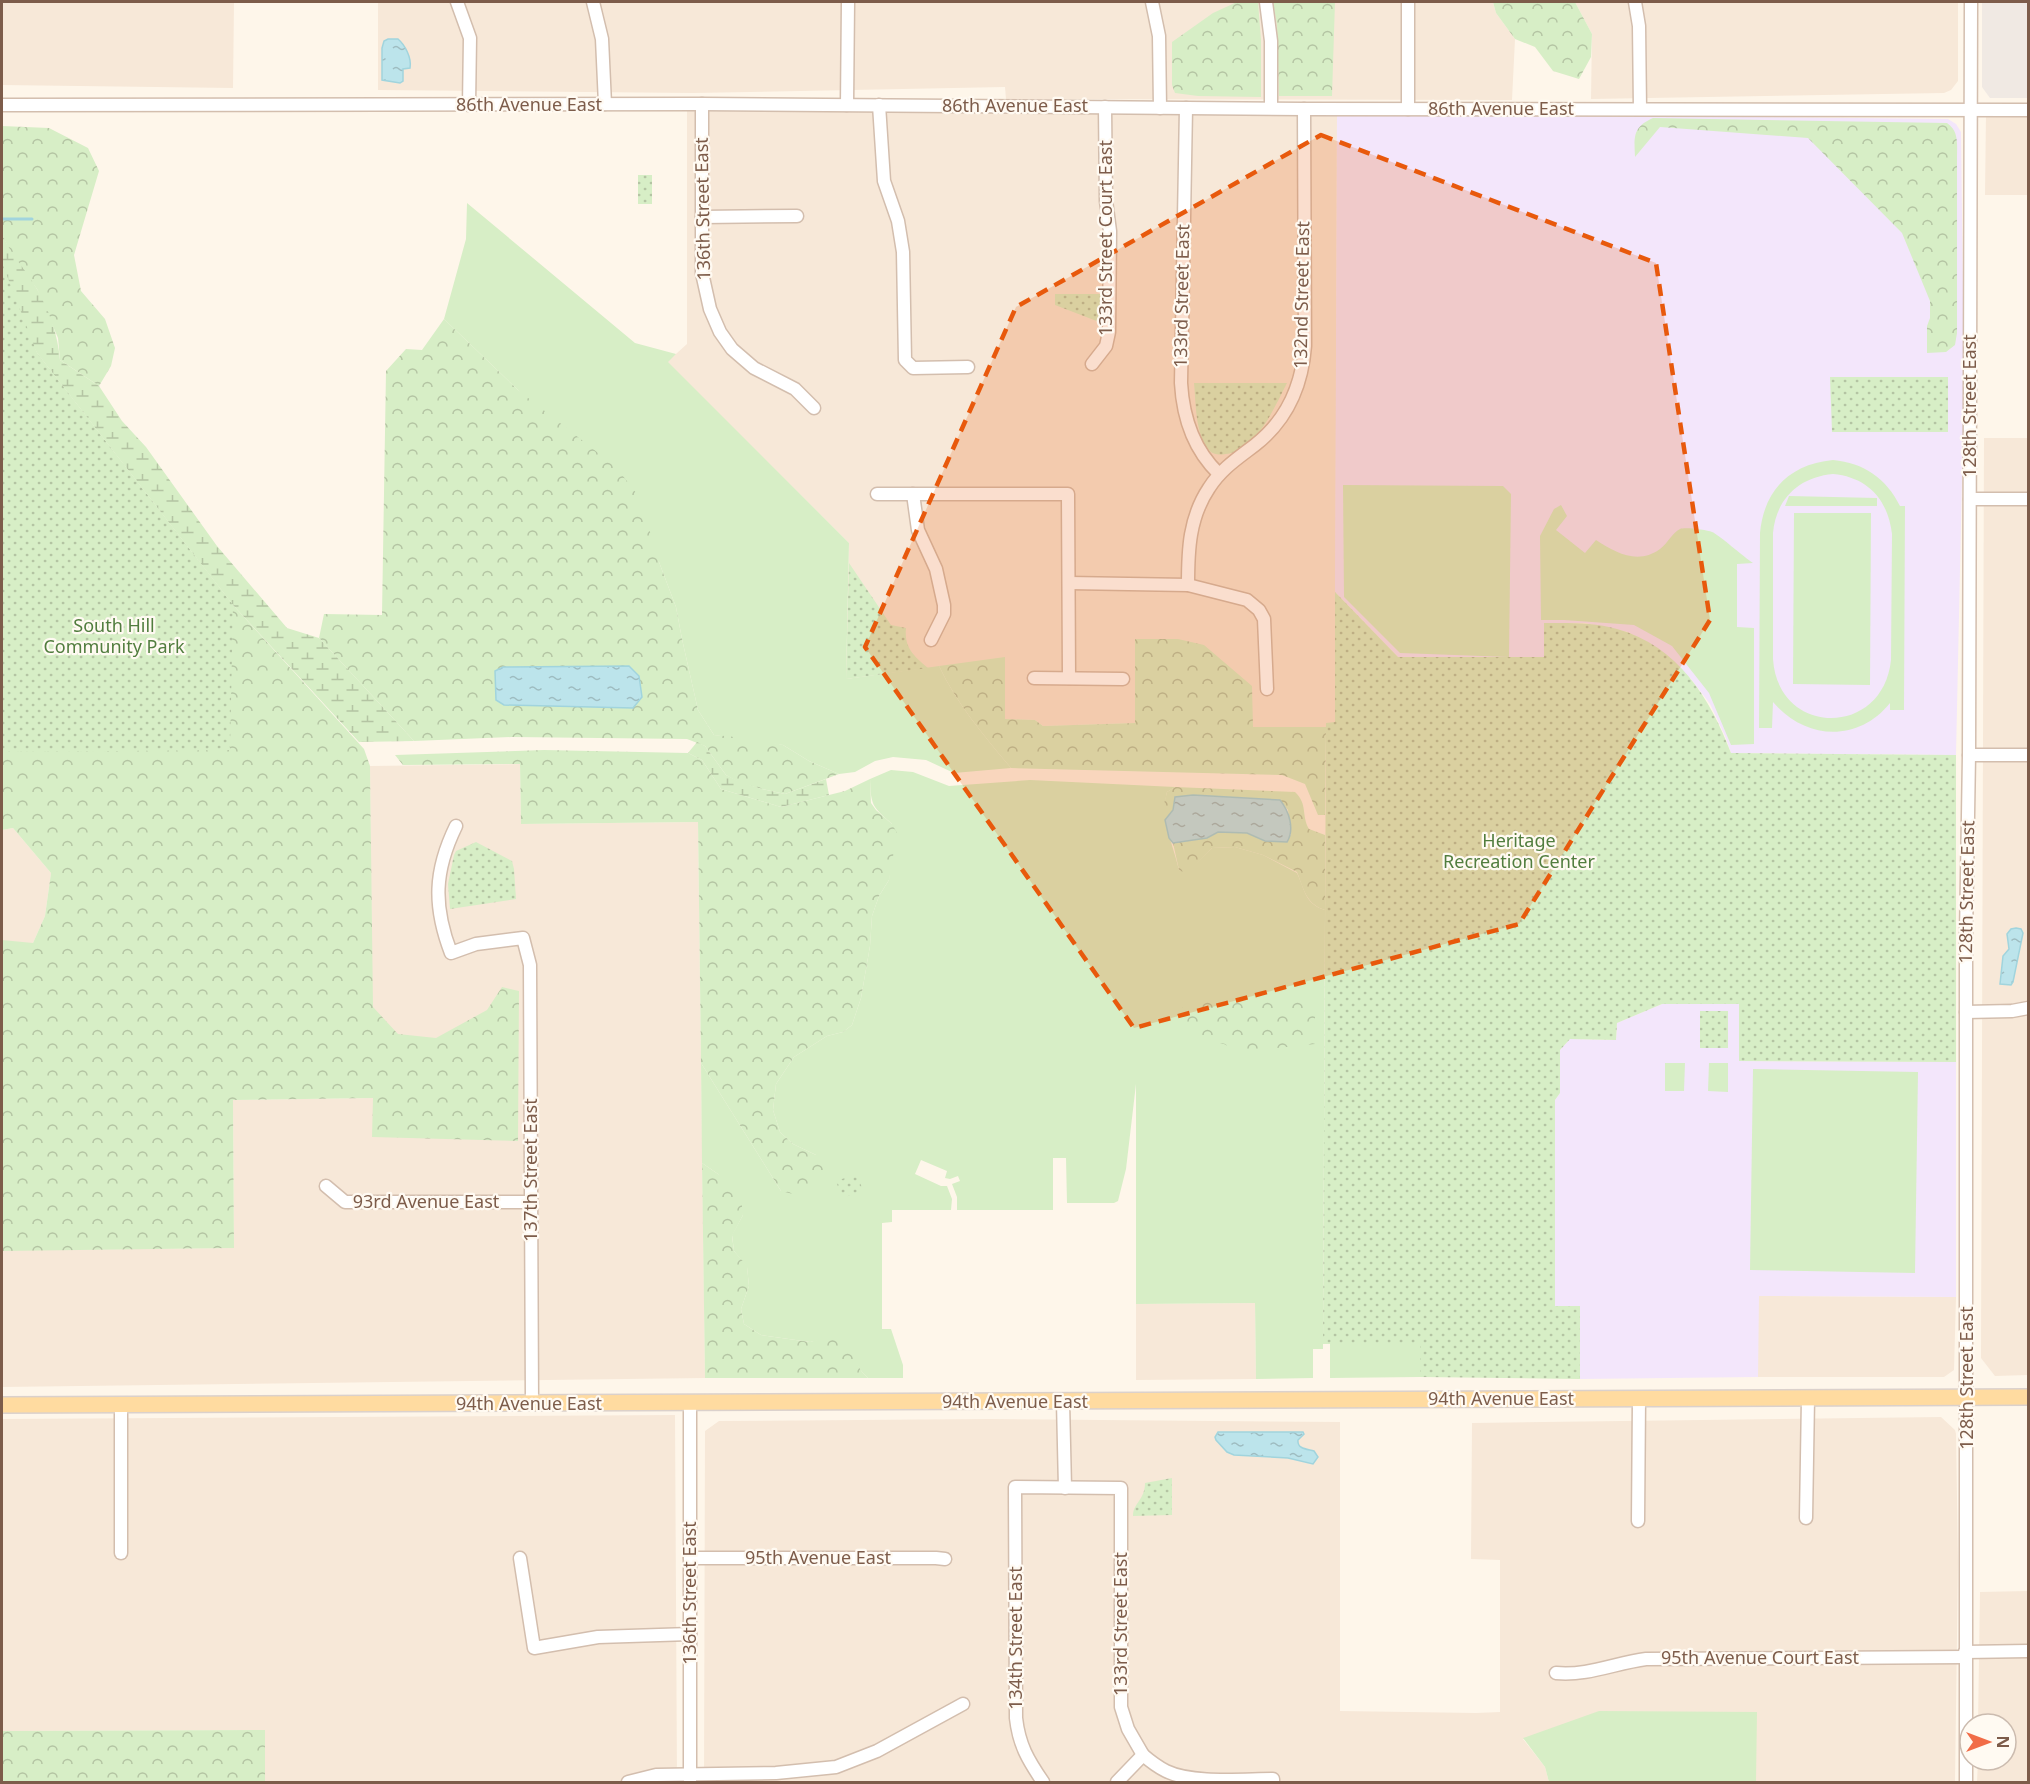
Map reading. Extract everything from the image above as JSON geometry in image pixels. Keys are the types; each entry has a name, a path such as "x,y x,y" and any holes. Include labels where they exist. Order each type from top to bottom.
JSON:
{"main road":[{"name":"94th Avenue East","path":"2,1405 2028,1397"}],"street":[{"path":"457,2 471,45 469,105"},
{"path":"593,2 602,39 605,104"},
{"path":"847,105 848,2"},
{"path":"1152,2 1159,36 1160,108"},
{"path":"1266,2 1271,41 1271,108"},
{"path":"1408,2 1408,109"},
{"path":"1635,2 1639,26 1640,109"},
{"name":"128th Street East","path":"1966,1782 1966,1012 1971,2"},
{"name":"86th Avenue East","path":"2,105 702,104 1304,109 2028,110"},
{"name":"136th Street East","path":"702,104 704,286 710,309 720,332 732,349 754,368 795,388 814,408"},
{"path":"879,105 884,181 902,238 905,360 913,368 968,367"},
{"name":"133rd Street Court East","path":"1092,364 1107,343 1109,332 1110,231 1106,201 1105,107"},
{"name":"133rd Street East","path":"1186,108 1182,406 1192,437 1202,455 1219,474"},
{"name":"132nd Street East","path":"1188,585 1188,544 1201,501 1219,474 1280,420 1291,402 1300,379 1305,346 1304,109"},
{"path":"702,217 797,216"},
{"path":"877,494 1068,495 1069,678"},
{"path":"913,494 918,530 936,569 944,605 944,614 931,640"},
{"path":"1970,500 2028,499"},
{"path":"1069,583 1188,585 1247,600 1259,610 1264,619 1267,689"},
{"path":"1034,678 1124,679"},
{"path":"1969,755 2028,755"},
{"name":"137th Street East","path":"456,826 442,860 438,895 441,924 451,953 477,944 523,938 530,965 532,1404"},
{"path":"1966,1012 2012,1011 2028,1008"},
{"name":"93rd Avenue East","path":"326,1186 345,1202 532,1202"},
{"path":"1806,1518 1808,1398"},
{"path":"1638,1521 1639,1399"},
{"path":"1063,1402 1065,1488"},
{"name":"136th Street East","path":"690,1403 690,1779"},
{"path":"121,1405 121,1553"},
{"name":"134th Street East","path":"1043,1782 1019,1740 1016,1718 1016,1487 1065,1488"},
{"name":"133rd Street East","path":"1065,1488 1121,1488 1121,1707 1128,1729 1143,1755"},
{"name":"95th Avenue East","path":"690,1558 936,1557 945,1559"},
{"path":"520,1558 534,1648 598,1637 690,1634"},
{"name":"95th Avenue Court East","path":"1556,1674 1594,1671 1646,1659 2028,1651"},
{"path":"628,1782 656,1775 690,1779 836,1767 877,1750 963,1704"},
{"path":"1116,1782 1143,1755 1168,1772 1182,1776 1273,1781"}],"highlighted area":[{"path":"1321,135 1656,263 1710,620 1519,924 1134,1028 865,647 1016,307"}],"shaded area":[{"path":"2,2 234,2 233,88 2,85"},
{"path":"378,2 1493,2 1496,13 1515,39 1512,100 1006,99 1005,87 693,93 378,90"},
{"path":"1575,2 1958,2 1958,81 1951,90 1944,93 1591,99 1592,34"},
{"path":"1982,2 2028,2 2028,98 1990,98 1982,87"},
{"path":"687,111 1337,113 1335,723 1326,723 1326,727 1252,727 1135,639 1135,723 1043,726 1035,720 1005,719 1004,658 846,679 849,543 667,362 687,344"},
{"path":"1337,113 1948,119 1956,124 1961,132 1964,384 1956,755 1731,753 1710,704 1691,679 1657,648 1628,632 1585,623 1544,623 1544,657 1398,657 1335,592"},
{"path":"1986,114 2028,114 2028,195 1985,195"},
{"path":"1984,438 2028,438 2028,1375 1995,1376 1981,1358"},
{"path":"520,764 521,824 698,822 705,1378 2,1387 2,830 13,828 51,873 45,916 33,943 35,1250 234,1248 233,1100 373,1098 370,766"},
{"path":"1662,1004 1739,1004 1740,1061 1956,1062 1956,1297 1759,1296 1758,1377 1580,1379 1580,1307 1555,1306 1555,1100 1560,1093 1560,1050 1570,1039 1616,1040 1617,1023"},
{"path":"1758,1296 1956,1297 1954,1370 1944,1377 1758,1377"},
{"path":"1255,1303 1256,1379 1136,1380 1136,1304"},
{"path":"675,1415 677,1782 265,1782 264,1730 2,1731 2,1419"},
{"path":"1941,1417 1955,1430 1956,1434 1958,1562 1955,1782 1756,1782 1756,1712 1523,1739 1545,1767 1549,1782 704,1782 705,1431 719,1421 989,1419 1340,1422 1340,1711 1476,1713 1500,1712 1500,1560 1471,1559 1472,1423"},
{"path":"2028,1591 2028,1782 1977,1782 1977,1772 2018,1772 2018,1712 1978,1712 1980,1592"}],"green space":[{"path":"1237,2 1258,2 1261,97 1198,96 1175,93 1172,85 1172,42 1213,13"},
{"path":"1273,2 1335,2 1332,96 1279,96 1277,25"},
{"path":"1493,2 1575,2 1592,34 1591,57 1579,79 1553,71 1535,47 1515,39 1496,13"},
{"path":"1653,118 1947,123 1951,126 1957,143 1957,333 1955,345 1946,352 1927,353 1930,301 1902,233 1808,138 1660,127 1635,157 1636,133 1646,121"},
{"path":"2,126 49,128 88,148 99,171 74,255 81,291 105,319 115,348 111,366 99,386 60,360 58,338 37,289 10,252 2,234"},
{"path":"638,175 652,175 652,204 638,204"},
{"path":"467,203 635,343 676,354 668,362 849,543 846,679 939,666 963,707 1011,768 954,773 926,760 893,757 875,761 855,772 839,774 809,761 783,745 714,735 698,710 676,607 659,562 518,390 444,319 466,239"},
{"path":"2,234 45,305 55,332 60,360 99,386 122,421 146,447 217,546 287,628 319,638 414,741 359,742 233,605 37,353 2,280"},
{"name":"South Hill Community Park","path":"2,263 37,353 233,605 230,750 2,752"},
{"path":"2,280 37,353 233,605 364,749 370,766 373,1007 398,1034 436,1038 487,1010 502,987 519,991 518,1141 372,1137 373,1098 233,1100 234,1248 2,1251 2,940 33,943 45,916 51,873 13,828 2,830"},
{"path":"1055,294 1107,294 1107,325 1055,305"},
{"path":"444,319 518,390 616,467 640,498 659,562 676,607 698,710 714,735 757,739 783,745 809,761 839,774 785,794 740,783 726,775 705,746 687,739 512,737 414,741 319,638 324,614 382,615 386,371 406,349 422,350"},
{"path":"1830,377 1948,377 1948,432 1832,432"},
{"path":"1194,383 1287,383 1263,426 1247,445 1237,451 1215,454 1204,443 1201,436"},
{"path":"1833,460 1864,468 1888,487 1900,506 1905,506 1904,710 1890,710 1890,703 1877,716 1863,725 1832,732 1816,730 1800,724 1786,715 1773,702 1772,728 1759,728 1760,533 1763,518 1767,504 1782,482 1804,467","holes":["1833,474 1845,476 1866,485 1874,492 1881,500 1890,521 1892,534 1891,660 1884,686 1870,704 1851,715 1831,718 1810,714 1792,703 1779,685 1773,659 1773,533 1779,510 1791,492 1800,485 1821,476"]},
{"path":"1343,485 1503,486 1511,494 1509,657 1400,653 1344,597"},
{"path":"1789,496 1877,498 1877,506 1785,506"},
{"path":"1561,505 1567,516 1556,530 1585,553 1596,540 1619,553 1635,557 1644,556 1660,549 1680,529 1691,529 1715,534 1753,563 1737,564 1737,627 1754,628 1754,744 1731,745 1709,693 1672,646 1634,625 1541,620 1540,536 1554,509"},
{"path":"1794,513 1871,513 1870,685 1793,684"},
{"path":"849,563 891,625 906,628 908,646 928,668 846,679"},
{"name":"Heritage Recreation Center","path":"1335,592 1398,657 1544,657 1544,623 1599,625 1639,637 1658,648 1689,677 1713,713 1731,753 1956,755 1956,1062 1739,1061 1739,1004 1662,1004 1617,1023 1616,1040 1570,1039 1560,1050 1560,1093 1555,1100 1555,1306 1580,1306 1580,1379 1420,1377 1420,1343 1323,1344 1326,723 1335,722"},
{"path":"1135,639 1178,639 1204,645 1252,686 1253,727 1326,727 1325,815 1318,815 1305,784 1282,775 1011,768 963,707 939,666 1005,657 1005,719 1035,720 1043,726 1135,723"},
{"path":"697,742 705,746 726,775 740,782 785,794 826,779 829,795 781,807 721,789 702,760 688,753"},
{"path":"544,750 688,753 702,760 721,789 781,807 845,791 870,779 871,803 892,824 897,833 889,880 879,896 872,916 870,946 861,998 852,1025 843,1032 827,1036 794,1057 776,1084 773,1110 780,1132 793,1144 816,1155 826,1168 823,1186 801,1196 781,1191 701,1063 698,822 521,824 520,764 403,765 395,755"},
{"path":"891,770 913,772 949,786 1030,780 1175,787 1167,792 1165,812 1179,870 1187,873 1212,848 1235,847 1263,855 1297,873 1309,900 1325,910 1323,1349 1313,1349 1313,1378 1256,1379 1255,1303 1136,1304 1136,1084 1126,1169 1118,1201 1114,1203 1067,1203 1066,1158 1053,1158 1053,1210 957,1210 957,1197 952,1184 960,1181 958,1176 945,1178 947,1171 921,1160 915,1174 941,1186 947,1186 952,1199 951,1210 892,1210 892,1222 882,1223 882,1329 891,1329 903,1365 903,1378 868,1378 859,1367 848,1346 838,1337 810,1342 761,1335 744,1324 741,1309 749,1286 747,1267 734,1251 732,1235 743,1215 718,1174 702,1163 701,1063 781,1191 816,1155 793,1144 780,1132 773,1110 776,1084 794,1057 827,1036 843,1032 852,1025 861,998 870,946 872,916 879,896 889,880 892,824 874,805 870,779"},
{"path":"1175,787 1295,792 1302,801 1309,829 1325,835 1325,910 1310,900 1297,872 1263,855 1235,847 1212,848 1187,874 1179,870 1173,843 1207,838 1218,832 1247,833 1265,841 1291,835 1288,810 1280,800 1193,795 1176,797 1173,810 1165,820 1164,804 1167,792"},
{"path":"476,842 512,861 516,899 450,909 448,884 454,855 456,851"},
{"path":"1188,996 1312,1000 1315,1011 1315,1044 1239,1052 1224,1044 1194,1040 1184,1035 1180,1014"},
{"path":"1700,1011 1728,1011 1728,1048 1700,1048"},
{"path":"1665,1063 1685,1063 1684,1091 1665,1091"},
{"path":"1709,1063 1728,1063 1728,1092 1708,1091"},
{"path":"1753,1069 1918,1072 1915,1273 1750,1270"},
{"path":"702,1163 718,1174 741,1198 743,1215 732,1236 734,1251 747,1266 749,1286 741,1309 744,1324 761,1335 810,1342 821,1339 832,1324 837,1334 851,1348 860,1369 868,1378 705,1378"},
{"path":"857,1174 863,1191 842,1198 836,1181"},
{"path":"1330,1343 1420,1343 1420,1377 1330,1378"},
{"path":"1172,1478 1172,1515 1133,1516 1143,1494 1145,1483"},
{"path":"1599,1711 1757,1712 1756,1782 1549,1782 1545,1767 1523,1738"},
{"path":"265,1730 265,1782 2,1782 2,1731"}],"water":[{"path":"398,39 409,56 410,68 403,69 403,81 400,83 382,80 382,48 384,41"},
{"path":"629,666 639,676 642,697 633,708 504,705 496,700 495,671 503,667"},
{"path":"1193,795 1280,800 1286,809 1291,826 1287,842 1265,841 1247,833 1218,832 1207,838 1173,843 1169,838 1165,820 1173,810 1175,797"},
{"path":"2011,929 2021,929 2023,933 2013,982 2011,985 2000,984 2003,956 2009,949 2007,934"},
{"path":"1218,1432 1303,1432 1304,1434 1298,1440 1299,1445 1314,1451 1318,1457 1313,1464 1288,1458 1234,1455 1227,1452 1216,1440"}],"waterway":[{"path":"2,219 32,219"}]}
